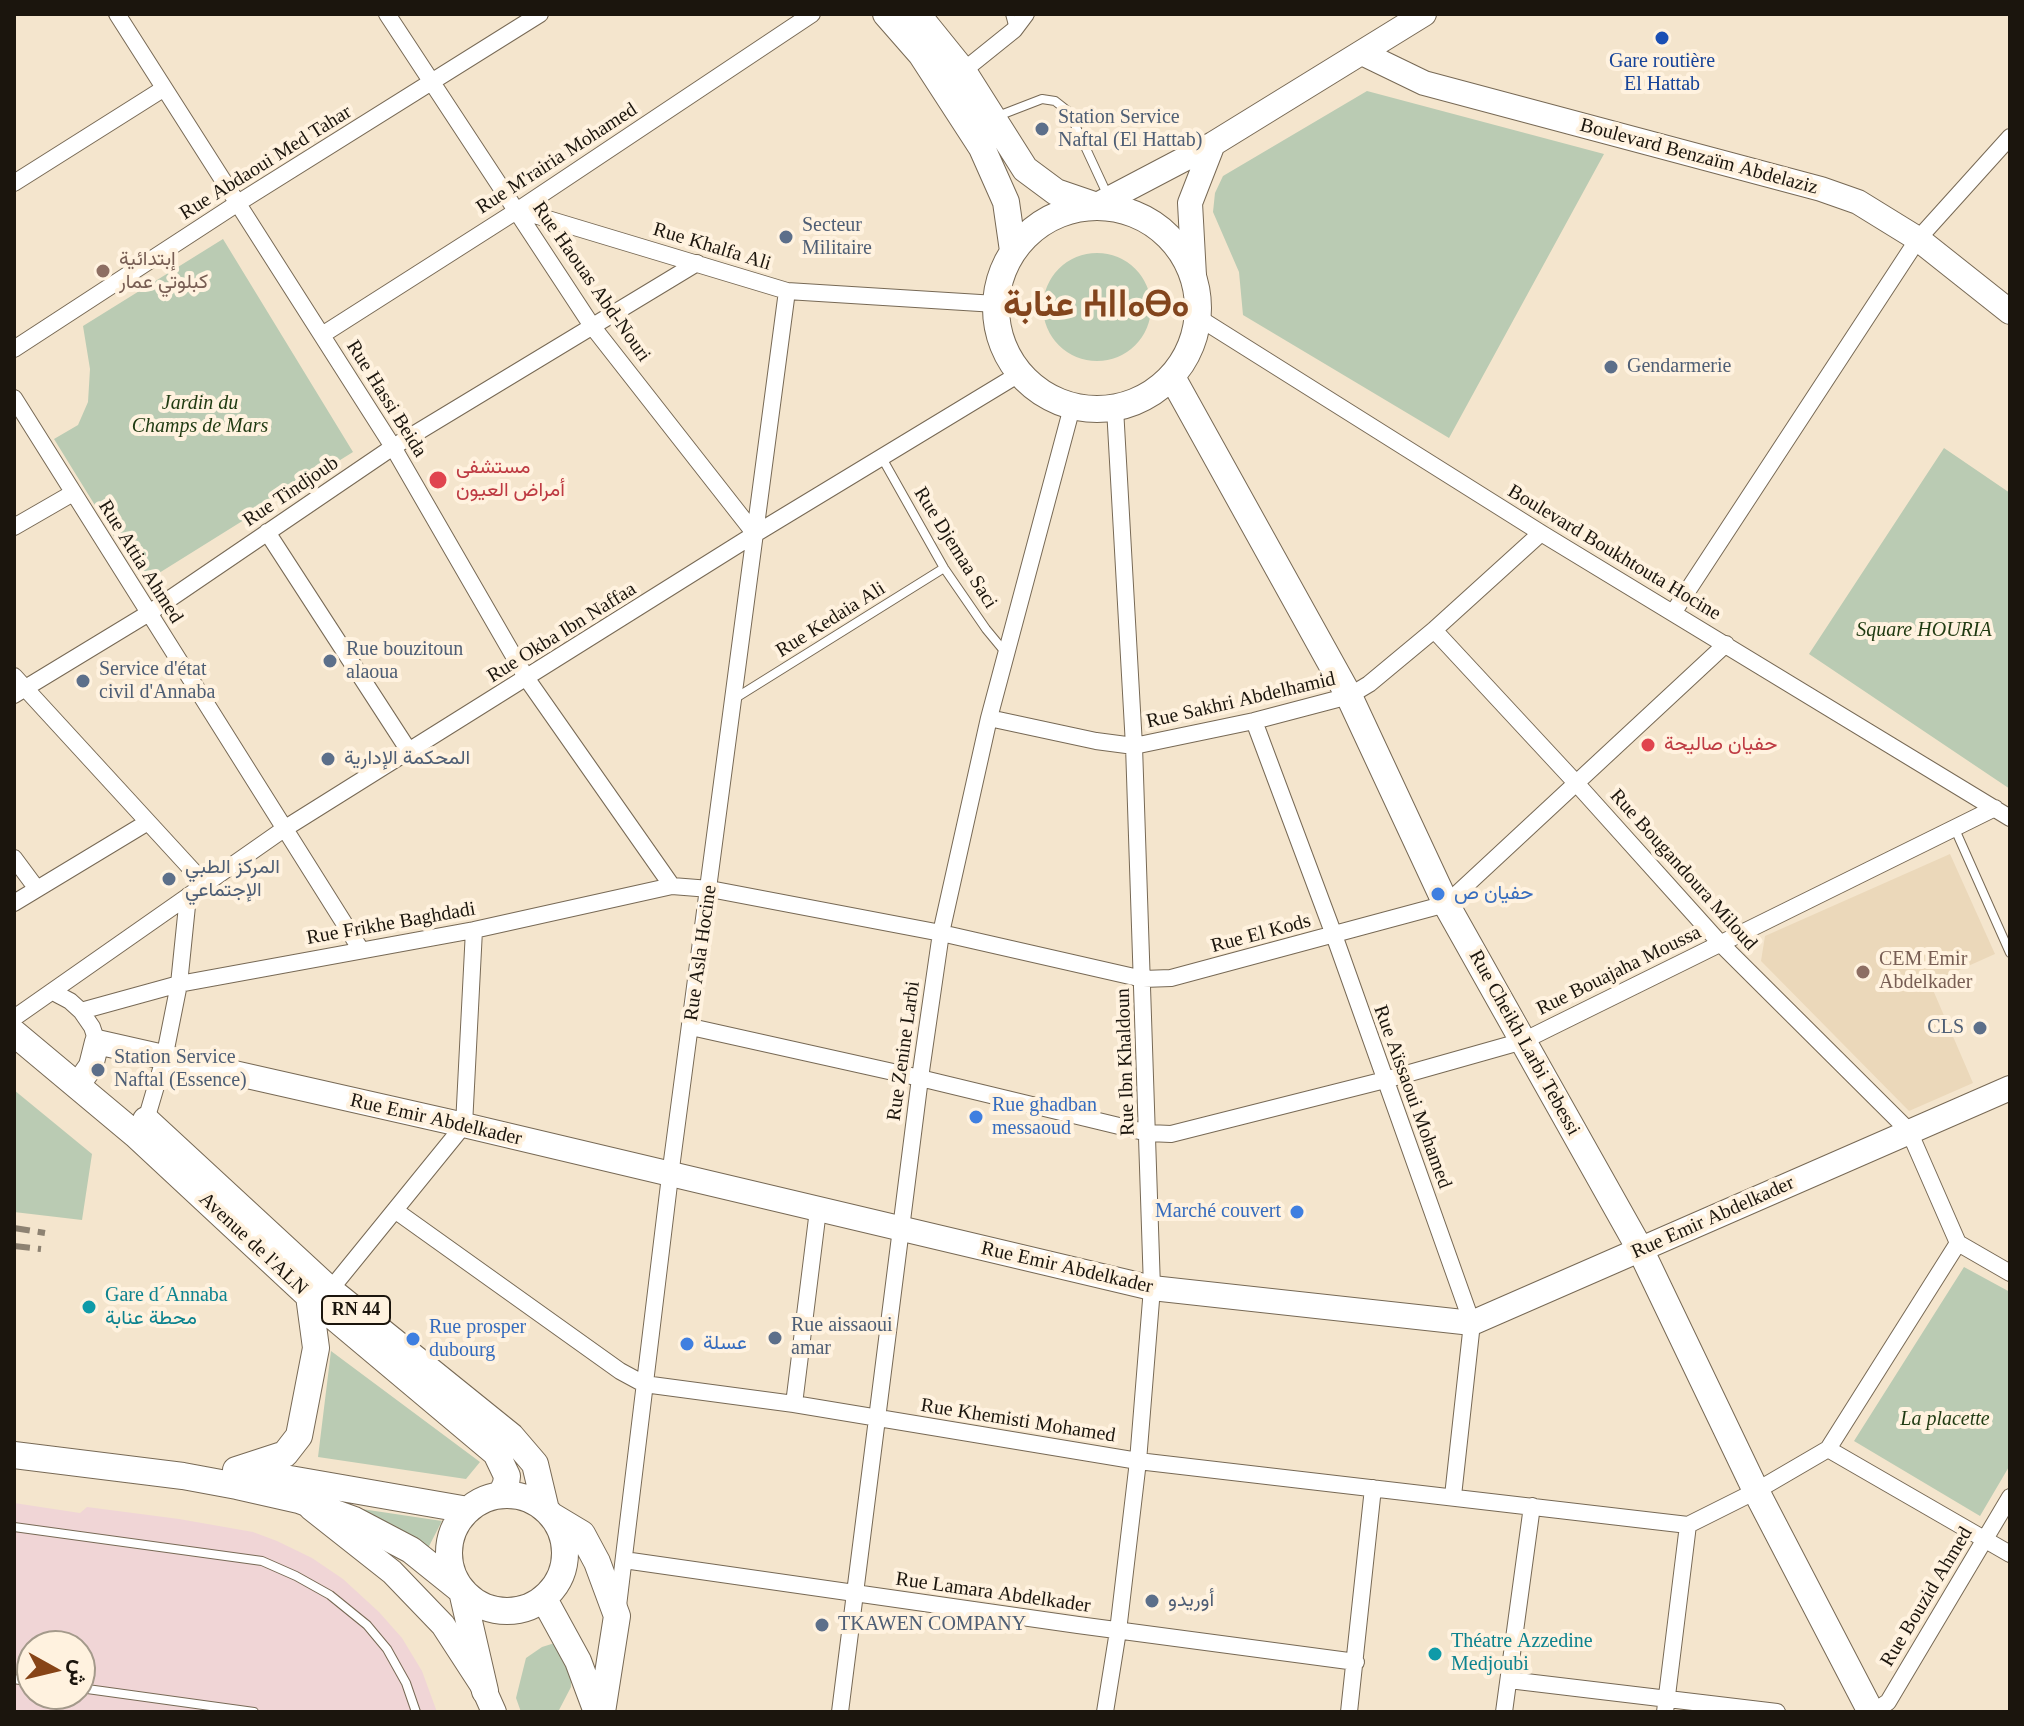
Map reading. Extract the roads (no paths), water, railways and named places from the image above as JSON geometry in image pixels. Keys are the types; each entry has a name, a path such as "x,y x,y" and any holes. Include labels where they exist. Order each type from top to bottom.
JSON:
{"main road":[{"path":"886,14 921,54 982,148 1006,202 1013,251"},
{"path":"917,14 963,71 1025,169 1056,192 1102,202 1127,210 1157,225 1180,247 1194,276 1199,318 1185,360 1155,392 1136,403 1093,410 1072,407 1043,395 1019,374 1006,353 998,329 996,304 1000,276 1013,251 1035,227 1064,211 1102,202"},
{"name":"Rue Cheikh Larbi Tebessi","path":"1172,377 1349,696 1446,904 1641,1251 1756,1491 1872,1712"},
{"name":"Avenue de l'ALN","path":"14,1033 77,1086 141,1127 496,1453 507,1476 501,1495"},
{"path":"236,1470 285,1454 299,1436 316,1348 320,1293"},
{"name":"Avenue de l'ALN","path":"320,1293 511,1436 535,1464 549,1513"},
{"path":"14,1438 236,1470 468,1510"},
{"path":"14,1455 183,1476 299,1500 354,1520 411,1550 476,1603 502,1611 528,1608 544,1599 556,1585 564,1568 566,1550 562,1532 549,1513"},
{"name":"Rue Asla Hocine","path":"535,1464 582,1534 597,1562 617,1616 599,1712"},
{"path":"489,1701 462,1591 453,1575 449,1558 457,1524 478,1503 501,1495 517,1496 533,1501 582,1534"},
{"path":"544,1599 578,1661 599,1712"}],"street":[{"name":"Rue Hassi Beida","path":"117,14 393,447 527,679 672,886"},
{"name":"Rue Haouas Abd-Nouri","path":"387,14 592,326 755,534"},
{"name":"Rue Abdaoui Med Tahar","path":"14,349 238,203 540,14"},
{"name":"Rue M'rairia Mohamed","path":"322,335 518,210 812,14"},
{"path":"963,71 1012,22 1026,14"},
{"path":"1102,202 1213,144 1424,14"},
{"name":"Boulevard Benzaïm Abdelaziz","path":"1362,53 1424,83 1821,189 1858,202 1918,239 2010,312"},
{"path":"14,183 163,89"},
{"path":"1673,613 1918,239 2010,137"},
{"path":"1194,276 1190,203 1213,144"},
{"name":"Rue Khalfa Ali","path":"518,210 787,291 996,304"},
{"name":"Rue Tindjoub","path":"17,686 149,613 393,447 697,263"},
{"name":"Rue Asla Hocine","path":"617,1616 670,1176 787,291"},
{"name":"Boulevard Boukhtouta Hocine","path":"1199,318 1541,533 2010,818"},
{"name":"Rue Okba Ibn Naffaa","path":"14,1018 284,829 755,534 1019,374"},
{"name":"Rue Attia Ahmed","path":"14,398 361,950"},
{"name":"Rue Zenine Larbi","path":"840,1712 941,933 1005,653 1072,407"},
{"name":"Rue Ibn Khaldoun","path":"1105,1712 1138,1461 1152,1288 1134,746 1115,408"},
{"path":"14,527 73,493"},
{"path":"267,532 409,751"},
{"name":"Rue Sakhri Abdelhamid","path":"989,718 1134,746 1254,721 1349,696 1369,684 1434,630 1541,533"},
{"name":"Rue Bougandoura Miloud","path":"1434,630 1720,943 1909,1131"},
{"name":"Rue El Kods","path":"710,889 941,933 1143,979 1171,978 1446,904 1726,644"},
{"path":"17,686 205,884"},
{"name":"Rue Aïssaoui Mohamed","path":"1254,721 1472,1323 1453,1496"},
{"name":"Rue Bouajaha Moussa","path":"1148,1133 1171,1134 1385,1080 1523,1041 1995,808"},
{"path":"14,903 148,822"},
{"path":"14,858 37,889"},
{"name":"Rue Frikhe Baghdadi","path":"81,1011 179,984 474,930 672,886 710,889"},
{"path":"141,1127 164,1059 179,984 188,896"},
{"path":"320,1293 396,1211 464,1125 474,930"},
{"path":"53,992 81,1011 92,1027 97,1042 91,1066 77,1086"},
{"path":"691,1027 1148,1133"},
{"name":"Rue Emir Abdelkader","path":"97,1042 464,1125 1152,1288 1472,1323 2010,1088"},
{"path":"1909,1131 1958,1243 2010,1273"},
{"path":"794,1404 818,1210"},
{"name":"Rue Khemisti Mohamed","path":"396,1211 620,1371 644,1384 794,1404 1138,1461 1688,1525"},
{"path":"1666,1706 1688,1525 1756,1491 1828,1449 1958,1243"},
{"path":"1828,1449 2010,1554"},
{"path":"1349,1712 1373,1488"},
{"name":"Rue Bouzid Ahmed","path":"1872,1712 1888,1702 2010,1497"},
{"path":"299,1500 412,1591 450,1635 489,1701"},
{"path":"1504,1712 1532,1506"},
{"name":"Rue Lamara Abdelkader","path":"624,1560 1356,1662"},
{"path":"1509,1680 1666,1706 1777,1712"}],"lane":[{"path":"994,118 1042,99 1055,101 1069,112 1102,202"},
{"name":"Rue Djemaa Saci","path":"881,457 944,568 1005,653"},
{"name":"Rue Kedaia Ali","path":"734,699 944,568"},
{"path":"1954,827 2010,953"},
{"path":"14,1527 262,1561 296,1576 330,1595 367,1625 387,1649 406,1683 416,1712"},
{"path":"96,1690 254,1712"}],"railway":[{"path":"14,1228 45,1233"},
{"path":"14,1246 41,1249"}],"place":[{"name":"Gare routière El Hattab","path":"1662,38"},
{"name":"Station Service Naftal (El Hattab)","path":"1042,129"},
{"name":"Secteur Militaire","path":"786,237"},
{"name":"إبتدائية كبلوتي عمار","path":"103,271"},
{"name":"Gendarmerie","path":"1611,367"},
{"name":"مستشفى أمراض العيون","path":"438,480"},
{"name":"Rue bouzitoun alaoua","path":"330,661"},
{"name":"Service d'état civil d'Annaba","path":"83,681"},
{"name":"حفيان صاليحة","path":"1648,745"},
{"name":"المحكمة الإدارية","path":"328,759"},
{"name":"المركز الطبي الإجتماعي","path":"169,879"},
{"name":"حفيان ص","path":"1438,894"},
{"name":"CEM Emir Abdelkader","path":"1863,972"},
{"name":"CLS","path":"1980,1028"},
{"name":"Station Service Naftal (Essence)","path":"98,1070"},
{"name":"Rue ghadban messaoud","path":"976,1117"},
{"name":"Marché couvert","path":"1297,1212"},
{"name":"Gare d´Annaba محطة عنابة","path":"89,1307"},
{"name":"Rue aissaoui amar","path":"775,1338"},
{"name":"Rue prosper dubourg","path":"413,1339"},
{"name":"عسلة","path":"687,1344"},
{"name":"أوريدو","path":"1152,1601"},
{"name":"TKAWEN COMPANY","path":"822,1625"},
{"name":"Théatre Azzedine Medjoubi","path":"1435,1654"}],"district":[{"name":"عنابة ⵄⵏⵏⴰⴱⴰ","path":"1096,307"}],"park label":[{"name":"Jardin du Champs de Mars","path":"200,416"},
{"name":"Square HOURIA","path":"1924,631"},
{"name":"La placette","path":"1945,1420"}]}
